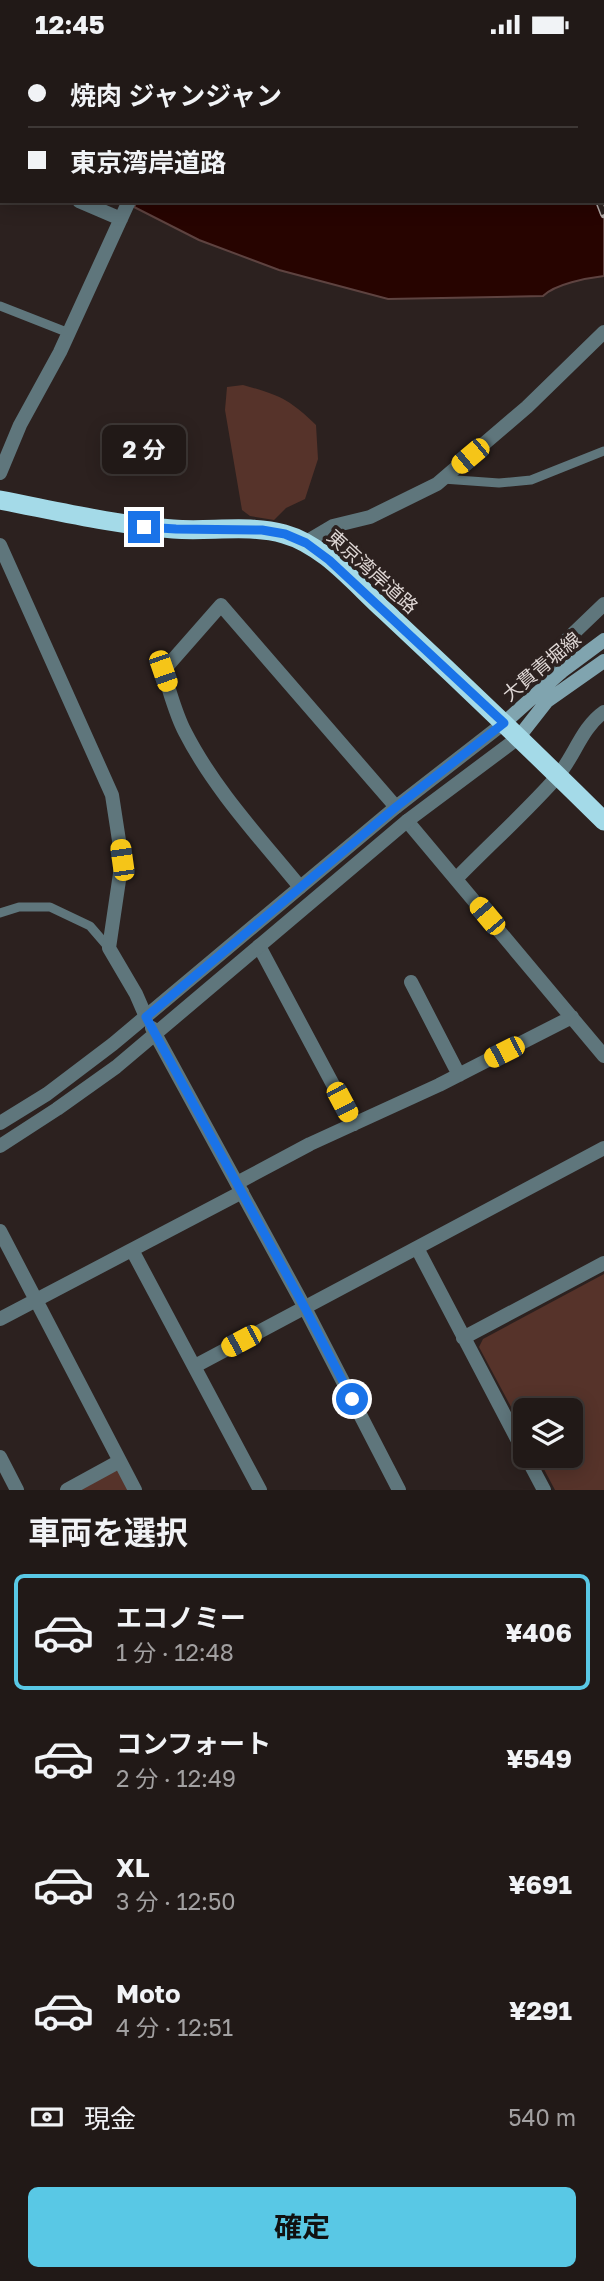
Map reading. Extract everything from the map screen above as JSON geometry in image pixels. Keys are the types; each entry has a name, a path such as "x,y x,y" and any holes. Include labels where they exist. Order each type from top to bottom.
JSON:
{"highway":[{"name":"東京湾岸道路","path":"0,500 144,527 262,530 285,534 306,543 329,560 504,723 604,821"}],"main road":[{"name":"大貫青堀線","path":"504,723 561,672 604,640"},
{"name":"大貫青堀線","path":"518,738 547,701 604,661"}],"street":[{"path":"0,473 20,425 69,333 125,211 88,203"},
{"path":"306,543 333,526 370,517 442,479 527,407 604,332"},
{"path":"0,545 112,795 122,860 109,948 136,993 155,1034 305,1308 399,1490"},
{"path":"561,672 555,651 604,604"},
{"path":"300,887 202,761 184,730 163,671 221,605 396,807"},
{"path":"456,879 558,776 581,739 604,712"},
{"path":"0,1123 47,1094 146,1017 396,807 504,723"},
{"path":"0,1146 116,1067 407,821 518,738"},
{"path":"407,821 604,1056"},
{"path":"259,946 354,1124"},
{"path":"411,982 459,1075"},
{"path":"0,1319 132,1250 310,1144 459,1075 572,1017"},
{"path":"195,1366 603,1150"},
{"path":"0,1231 135,1490"},
{"path":"417,1248 513,1430"},
{"path":"132,1250 260,1490"},
{"path":"464,1338 604,1263"},
{"path":"0,1457 17,1490"},
{"path":"67,1490 120,1461"},
{"path":"533,1468 544,1490"}],"lane":[{"path":"0,306 69,333"},
{"path":"442,479 499,482 531,480 604,451"},
{"path":"0,913 19,907 50,907 90,926 109,948"}],"shaded area":[{"path":"136,203 604,203 604,276 563,285 543,296 388,299 279,270 199,240 134,207"},
{"path":"243,385 283,399 316,425 318,459 305,499 286,508 274,520 250,516 242,510 225,410 227,387"},
{"path":"604,1274 604,1490 555,1490 543,1468 583,1468 583,1398 513,1398 513,1411 479,1347 483,1339"},
{"path":"113,1470 118,1471 128,1490 78,1490"}],"railway":[{"path":"600,203 604,214"}],"route":[{"path":"144,527 262,530 285,534 306,543 329,560 504,723 396,807 146,1017 352,1399"}]}
